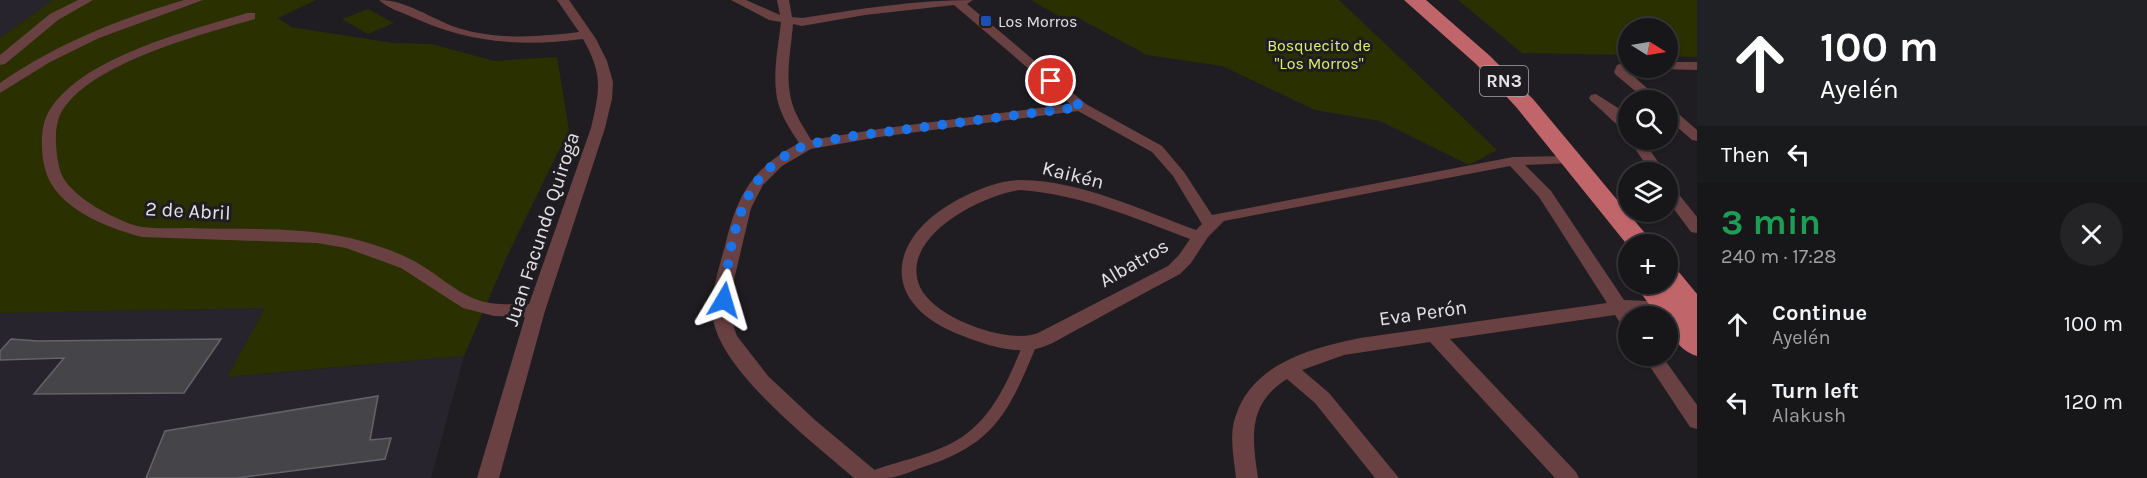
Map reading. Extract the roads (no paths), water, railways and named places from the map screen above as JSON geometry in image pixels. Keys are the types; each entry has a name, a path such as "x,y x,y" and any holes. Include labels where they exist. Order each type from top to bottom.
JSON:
{"highway":[{"name":"RN3","path":"1421,6 1632,234"},
{"name":"RN3","path":"1562,159 1618,243"},
{"path":"1663,294 1686,310"},
{"path":"1677,294 1686,310 1697,345"}],"street":[{"path":"0,61 54,17 87,0"},
{"path":"0,89 18,76 68,48 148,15 197,0"},
{"path":"385,0 465,33 525,40 586,35"},
{"name":"Juan Facundo Quiroga","path":"488,478 536,311 598,128 604,103 604,75 586,35 563,0"},
{"path":"737,0 773,17 802,22 865,11 962,1 1081,107 1095,117 1157,149 1166,159 1205,231"},
{"path":"783,0 788,21 782,78 783,95 787,109 807,145"},
{"name":"2 de Abril","path":"251,16 146,51 118,63 74,90 53,115 51,125 52,172 61,187 75,199 120,226 142,231 317,238 349,243 407,264 469,304 494,310 536,311"},
{"path":"1678,66 1697,66"},
{"path":"1628,78 1642,90"},
{"path":"1596,98 1618,117"},
{"path":"1030,344 1013,386 992,419 963,444 870,478 756,378 731,344 722,320 725,280 740,214 747,197 760,178 781,158 807,145 879,133 1081,107"},
{"path":"1678,121 1697,137"},
{"name":"Albatros","path":"1030,344 1174,270 1193,251 1205,231 1219,217 1513,161 1562,159"},
{"path":"1513,161 1545,194 1619,306"},
{"name":"Kaikén","path":"1030,344 1000,340 946,322 914,294 909,282 911,260 925,231 946,213 994,190 1017,185 1041,186 1069,191 1205,231"},
{"path":"1678,203 1697,228"},
{"name":"Eva Perón","path":"1247,478 1245,418 1260,391 1287,369 1323,352 1434,334 1618,315"},
{"path":"1434,334 1568,478"},
{"path":"1659,366 1697,421"},
{"path":"1287,369 1322,398 1388,478"}],"place":[{"name":"Los Morros","path":"986,21"}],"park label":[{"name":"Bosquecito de \"Los Morros\"","path":"1319,54"}]}
